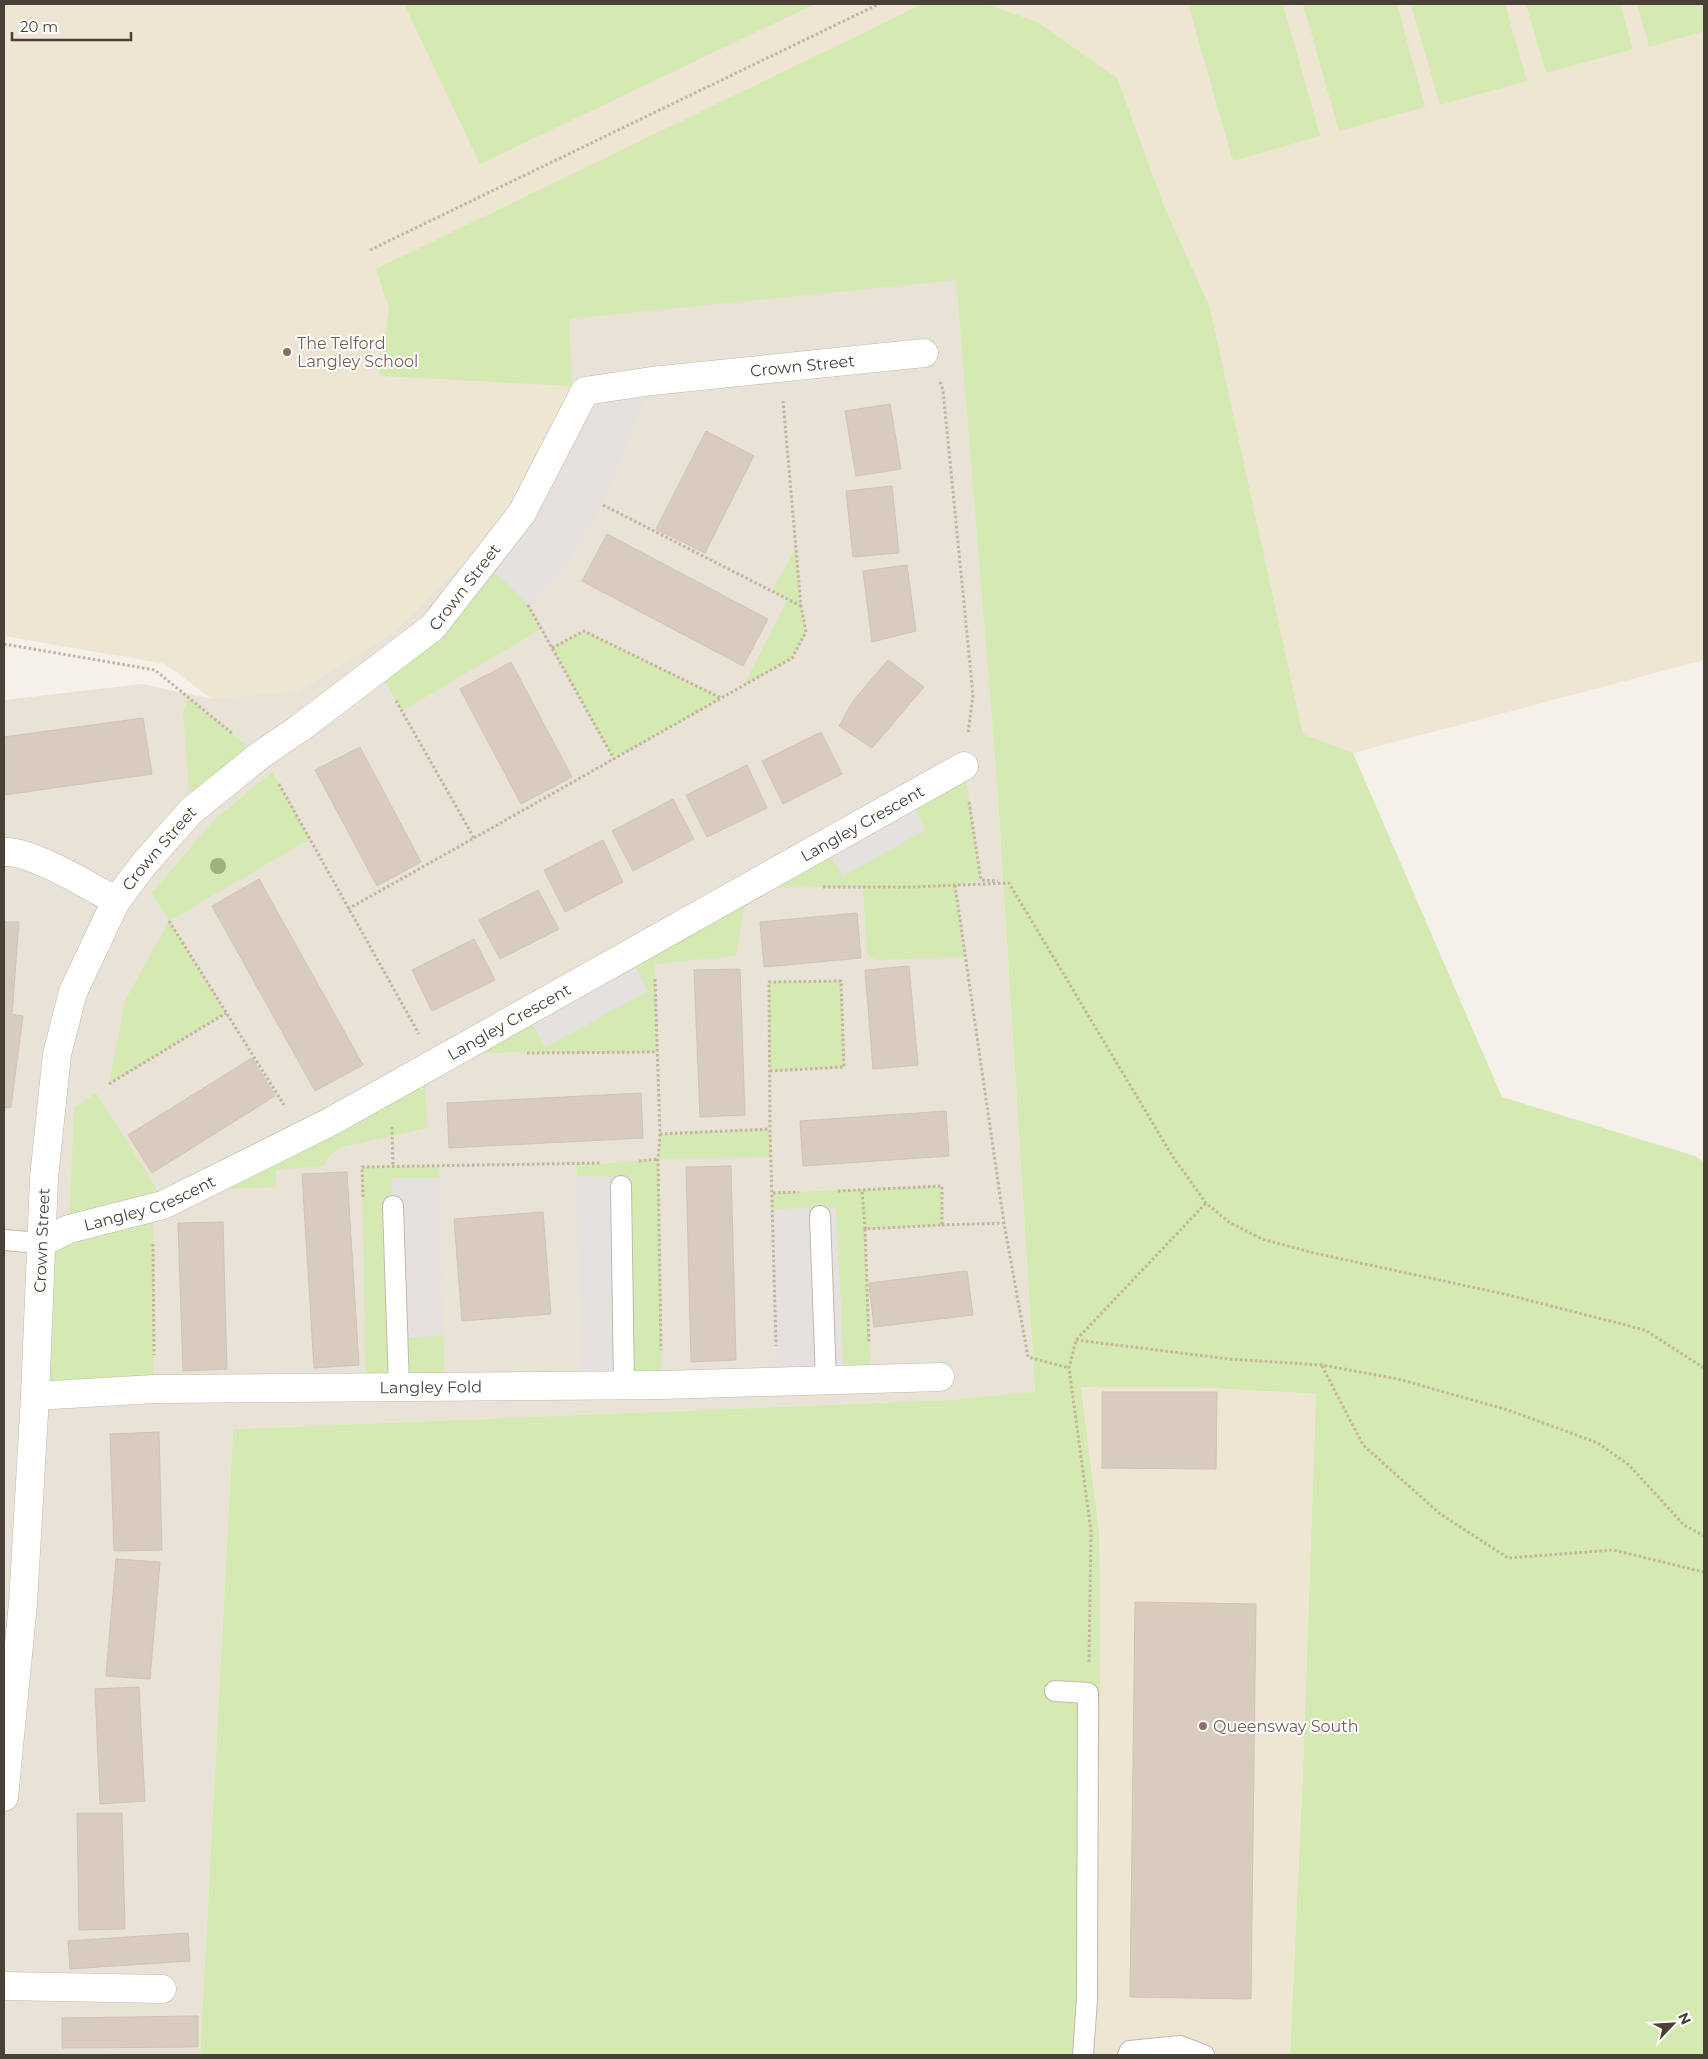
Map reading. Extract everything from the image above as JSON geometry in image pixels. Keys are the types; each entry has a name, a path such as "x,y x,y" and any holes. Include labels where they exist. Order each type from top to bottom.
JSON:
{"street":[{"name":"Crown Street","path":"4,1797 13,1604 35,1396 44,1178 57,1054 73,992 116,901 144,864 191,811 259,756 300,728 433,627 522,513 585,391 652,381 924,353"},
{"name":"Langley Crescent","path":"41,1243 69,1229 163,1205 302,1136 964,766"},
{"path":"4,852 14,852 67,874 116,901"},
{"name":"Langley Fold","path":"35,1396 154,1389 662,1385 940,1377"},
{"path":"4,1986 162,1989"}],"lane":[{"path":"621,1186 624,1385"},
{"path":"393,1206 399,1387"},
{"path":"820,1216 826,1381"},
{"path":"4,1240 41,1243"},
{"path":"1055,1691 1088,1692 1087,1999 1083,2055"},
{"path":"1128,2055 1130,2051 1180,2046 1204,2055"}],"path":[{"path":"370,250 879,4"},
{"path":"924,353 943,390 973,695 964,766 980,880 1010,883"},
{"path":"348,910 792,658 806,632 801,606 781,368"},
{"path":"603,505 801,606"},
{"path":"528,605 614,759"},
{"path":"552,648 584,631 721,698"},
{"path":"4,644 155,670 259,756 272,772 435,1063"},
{"path":"392,694 474,838"},
{"path":"815,887 1010,883"},
{"path":"1010,883 1172,1157 1206,1203 1229,1222 1262,1239 1314,1253 1504,1294 1645,1330 1704,1368"},
{"path":"955,885 1004,1223 1028,1357 1069,1368"},
{"path":"169,921 302,1136"},
{"path":"651,942 655,950 660,1134 658,1159 662,1385"},
{"path":"770,1071 844,1067 841,980 769,982 770,1129 777,1382"},
{"path":"109,1084 226,1012"},
{"path":"522,1053 657,1052"},
{"path":"660,1134 770,1129"},
{"path":"630,1162 658,1159"},
{"path":"363,1205 362,1167 603,1163"},
{"path":"832,1191 942,1186 942,1225"},
{"path":"862,1190 871,1379"},
{"path":"772,1194 802,1192"},
{"path":"1088,1692 1091,1531 1069,1368 1076,1340 1206,1203"},
{"path":"153,1208 154,1389"},
{"path":"865,1229 1004,1223"},
{"path":"1076,1340 1229,1359 1322,1365 1398,1379 1508,1410 1598,1443 1630,1465 1684,1525 1704,1536"},
{"path":"1322,1365 1363,1445 1439,1514 1508,1558 1613,1550 1704,1572"}],"shaded area":[{"name":"The Telford Langley School","path":"4,4 951,4 956,279 569,319 572,386 516,496 467,560 393,633 298,692 212,699 165,664 4,636"},
{"path":"987,4 1704,4 1704,660 1353,753 1303,734 1210,307 1164,206"},
{"path":"956,279 997,783 1035,1393 949,1400 233,1429 200,2055 4,2055 4,700 142,684 212,699 572,386 568,319"},
{"path":"652,381 603,505 558,577 528,605 509,585 483,563 585,391"},
{"path":"909,797 925,830 842,877 825,844"},
{"path":"628,954 648,991 546,1047 525,1012"},
{"path":"577,1176 617,1177 621,1186 624,1385 582,1385"},
{"path":"392,1178 440,1178 443,1335 397,1339"},
{"path":"836,1208 844,1380 777,1382 773,1209"},
{"name":"Queensway South","path":"1137,1386 1316,1394 1303,1770 1290,2055 1091,2055 1100,1734 1100,1571 1099,1531 1081,1387"}],"green space":[{"path":"404,4 815,4 480,164"},
{"path":"923,4 987,4 1037,22 1117,78 1164,206 1210,307 1303,734 1353,753 1502,1097 1695,1156 1704,1162 1704,2055 1290,2055 1303,1770 1316,1394 1211,1388 1081,1387 1099,1531 1100,1571 1100,1734 1091,2055 200,2055 233,1429 949,1400 1035,1392 997,783 956,280 569,319 572,386 379,376 389,308 376,269"},
{"path":"1188,4 1283,4 1320,136 1233,161"},
{"path":"1303,4 1397,4 1425,107 1339,131"},
{"path":"1411,4 1505,4 1527,81 1440,105"},
{"path":"1526,4 1620,4 1633,49 1546,73"},
{"path":"1637,4 1704,4 1704,31 1649,47"},
{"path":"796,548 801,606 806,632 792,658 744,685 788,599 772,591"},
{"path":"483,563 509,585 528,605 541,629 402,711 378,668"},
{"path":"584,631 721,698 614,759 552,648"},
{"path":"188,698 259,756 191,811 183,713"},
{"path":"964,766 981,880 955,885 965,957 875,960 867,954 863,887 747,888 736,956 655,964 657,1052 484,1053 473,1041 525,1012 545,1046 647,991 628,954 825,844 843,876 925,830 909,797"},
{"path":"272,772 310,839 169,921 152,893 215,819"},
{"path":"169,921 226,1013 109,1084 126,999"},
{"path":"841,981 844,1067 770,1071 769,982"},
{"path":"418,1073 425,1085 427,1128 339,1148 328,1157 324,1166 276,1170 276,1187 231,1189 224,1175"},
{"path":"96,1093 157,1189 153,1208 154,1389 35,1396 41,1243 69,1229 74,1108"},
{"path":"770,1129 771,1157 658,1159 660,1134"},
{"path":"658,1159 662,1385 624,1385 617,1177 577,1176 576,1164"},
{"path":"439,1166 440,1178 392,1179 397,1339 443,1335 445,1386 366,1388 362,1167"},
{"path":"942,1186 942,1225 865,1229 871,1379 844,1380 836,1208 773,1209 773,1193"}],"building":[{"path":"890,404 901,469 856,476 845,411"},
{"path":"706,431 754,456 705,553 656,529"},
{"path":"892,486 899,553 853,557 846,491"},
{"path":"607,534 768,619 743,666 582,581"},
{"path":"907,565 916,631 872,642 863,571"},
{"path":"888,660 924,687 872,748 839,726 853,701"},
{"path":"511,662 572,777 521,804 460,689"},
{"path":"143,718 152,774 4,795 4,737"},
{"path":"821,732 842,774 783,804 762,761"},
{"path":"360,747 421,862 377,886 315,770"},
{"path":"747,765 767,808 707,837 686,795"},
{"path":"673,799 694,839 633,871 612,831"},
{"path":"603,840 623,882 565,912 544,870"},
{"path":"259,879 363,1065 315,1091 212,906"},
{"path":"538,890 559,929 500,959 479,920"},
{"path":"857,913 861,958 764,967 760,922"},
{"path":"4,922 19,922 12,1014 23,1016 11,1107 4,1108"},
{"path":"474,939 495,980 432,1011 412,970"},
{"path":"909,966 918,1065 873,1069 865,970"},
{"path":"740,969 745,1115 700,1117 694,970"},
{"path":"252,1058 275,1096 152,1173 128,1135"},
{"path":"641,1093 643,1138 449,1148 447,1103"},
{"path":"946,1111 949,1156 803,1166 800,1121"},
{"path":"731,1166 736,1360 691,1362 686,1167"},
{"path":"347,1172 359,1365 314,1368 302,1174"},
{"path":"543,1212 551,1314 462,1321 454,1219"},
{"path":"223,1222 227,1369 183,1371 178,1223"},
{"path":"967,1271 973,1315 874,1327 869,1283"},
{"path":"1102,1392 1217,1392 1216,1469 1102,1468"},
{"path":"159,1432 162,1550 114,1551 110,1434"},
{"path":"116,1559 160,1562 150,1679 106,1676"},
{"path":"1135,1602 1256,1604 1251,1999 1130,1997"},
{"path":"139,1687 145,1801 100,1804 95,1689"},
{"path":"77,1813 122,1813 125,1929 79,1930"},
{"path":"188,1933 190,1961 70,1969 68,1941"},
{"path":"198,2016 198,2047 62,2048 62,2018"}],"place":[{"name":"The Telford Langley School","path":"287,352"},
{"name":"Queensway South","path":"1203,1726"}]}
